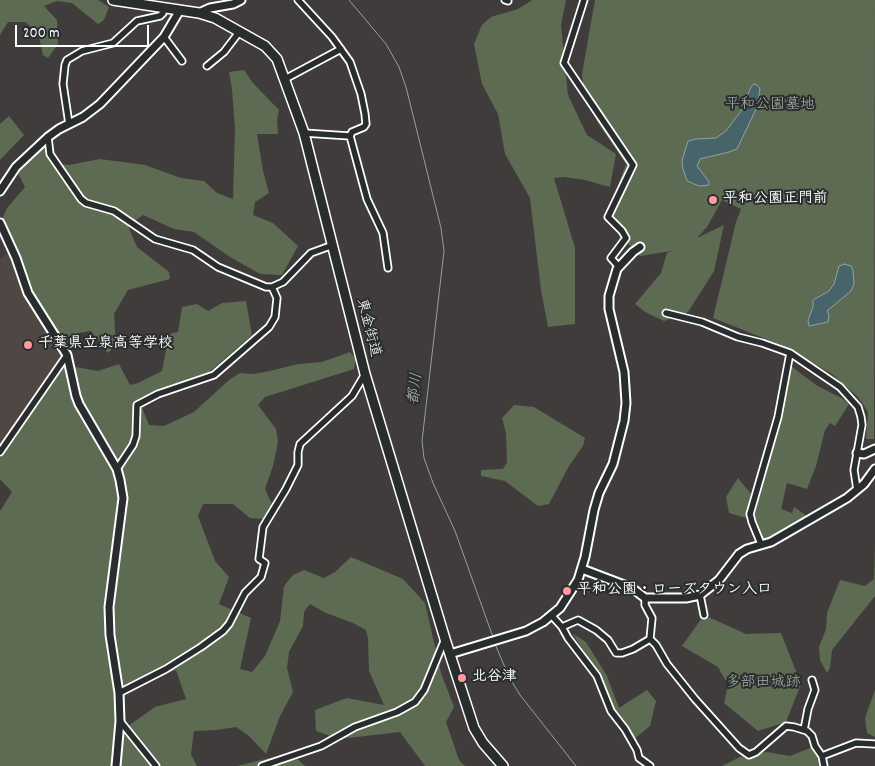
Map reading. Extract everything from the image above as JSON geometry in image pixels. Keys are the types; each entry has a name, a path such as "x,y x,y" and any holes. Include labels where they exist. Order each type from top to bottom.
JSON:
{"highway":[{"name":"東金街道","path":"113,0 198,13 215,18 266,46 274,55 285,79 304,134 365,374 445,639 474,728 483,743 503,766"}],"street":[{"path":"198,13 210,8 234,4 241,0"},
{"path":"298,0 332,37 350,62 366,114 366,124 364,127 352,132 350,136"},
{"path":"584,0 564,62 633,165 608,217 622,231 626,238 611,258 619,267"},
{"path":"69,124 64,84 67,60 82,51 114,43 138,21 160,16 164,8"},
{"path":"0,191 16,167 48,137 83,117 100,104 164,37 180,10"},
{"path":"206,66 224,52 240,31"},
{"path":"164,37 182,61"},
{"path":"285,79 341,50"},
{"path":"304,134 350,136"},
{"path":"350,136 367,199 383,233 388,268"},
{"path":"48,137 50,154 81,199 86,203 114,211 159,241 194,250 228,271 266,287 272,287 282,282 314,251 333,245"},
{"path":"0,223 31,298 67,355 76,396 117,469 120,480 122,498 109,607 109,624 120,693 120,721 116,766"},
{"path":"450,654 526,631 552,616 571,593 582,569 594,510 616,457 624,421 626,403 624,372 609,309 609,296 619,267 633,252 640,248"},
{"path":"117,469 133,446 136,436 137,406 158,394 214,375 269,327 275,317 277,298 272,287"},
{"path":"666,314 702,322 738,337 790,353 840,387 858,407 862,425 854,470 857,490"},
{"path":"761,544 750,514 776,427 790,353"},
{"path":"0,452 67,355"},
{"path":"120,693 166,669 201,647 230,624 245,594 261,576 265,563 259,559 264,527 298,465 300,444 352,396 365,374"},
{"path":"856,453 864,454 875,450"},
{"path":"582,569 632,588 645,598 686,598 700,594 719,580 739,554 747,549 777,538 857,490 875,469"},
{"path":"700,594 704,615"},
{"path":"645,598 645,605 652,618 650,639"},
{"path":"552,616 597,676 611,711 625,729 637,750 639,758 650,766"},
{"path":"562,627 578,620 596,630 608,640 616,653 633,649 650,639"},
{"path":"262,766 321,746 355,727 397,712 415,702 424,690 445,639"},
{"path":"650,639 695,699 739,748 749,755 756,752 786,726 804,730 812,736 815,746 822,756 824,766"},
{"path":"804,730 808,709 815,690 812,680"},
{"path":"120,721 156,766"},
{"path":"822,756 856,743 875,744"}],"shaded area":[{"name":"千葉県立泉高等学校","path":"9,252 28,302 50,332 63,358 0,451 0,259"}],"green space":[{"path":"0,0 98,0 109,7 104,20 98,24 72,3 57,1 44,6 57,20 58,44 48,58 43,55 38,32 25,22 8,22 0,35"},
{"path":"532,0 566,0 561,25 568,95 587,135 616,154 610,187 585,180 564,177 554,178 575,248 575,324 548,327 541,290 530,198 505,154 498,114 482,84 474,44 482,25 491,17 518,9"},
{"name":"平和公園墓地","path":"595,0 875,0 874,439 866,439 868,412 858,397 832,374 781,345 713,318 736,222 741,209 722,200 707,227 697,238 724,225 714,271 688,312 664,321 645,312 635,304 661,273 667,253 672,251 640,256 605,220 626,164 598,123 585,99 582,74"},
{"path":"244,70 253,83 279,110 277,120 278,134 257,134 269,193 255,202 253,215 273,223 298,246 282,275 260,274 230,257 194,232 174,229 143,215 128,226 137,247 169,272 170,279 128,290 114,314 116,345 108,353 91,331 78,333 68,347 33,292 2,220 7,208 25,187 18,173 38,147 44,145 51,164 69,165 100,159 145,165 181,178 204,181 217,193 233,199 235,128 229,72"},
{"path":"9,116 24,135 0,160 0,124"},
{"path":"246,301 252,335 208,373 165,387 141,405 149,425 164,426 194,412 229,380 240,373 253,374 298,364 322,362 350,352 356,359 354,369 265,397 258,405 276,429 278,442 273,466 265,489 272,504 264,519 250,518 233,504 203,504 198,516 215,561 229,577 219,604 251,618 240,669 252,672 265,656 280,621 284,586 293,575 304,570 324,578 335,572 351,557 403,579 425,603 441,673 454,707 446,722 459,760 465,766 425,766 400,732 339,739 316,731 315,710 347,698 384,705 369,671 366,630 310,604 304,612 303,626 289,652 287,668 293,692 280,716 266,754 249,736 236,727 194,731 191,754 197,766 0,766 0,511 12,492 0,479 0,458 64,365 98,371 119,364 130,385 138,383 162,371 169,334 178,332 182,307 197,304 208,311 222,303","holes":["176,670 186,699 155,707 121,731 116,720 114,700 163,674"]},
{"path":"791,366 816,385 849,404 835,426 830,423 825,430 816,466 807,489 787,483 781,509 792,513 794,507 807,516 777,536 762,542 754,525 752,513 772,447"},
{"path":"514,405 534,407 585,438 583,446 569,466 549,504 538,506 505,481 481,476 481,470 503,469 507,462 506,433 502,418"},
{"path":"738,478 751,494 746,518 729,513 726,497"},
{"path":"875,545 875,596 832,650 830,668 827,673 820,660 819,647 826,629 827,613 840,580 865,586 874,579"},
{"name":"多部田城跡","path":"704,615 746,634 781,633 801,684 786,722 758,731 724,703 728,685 718,667 682,646"},
{"path":"573,634 586,642 607,676 619,708 647,690 656,701 650,726 633,740 628,726 616,712 599,676"},
{"path":"875,690 875,737 867,733 865,718"},
{"path":"815,746 819,766 722,766 744,755 767,752 790,756"},
{"path":"291,753 305,766 237,766 269,758"}],"water":[{"path":"754,84 760,89 757,107 737,149 700,159 697,166 709,182 709,185 699,186 687,181 682,161 688,141 716,138 726,131 741,111"},
{"path":"845,264 851,266 853,271 854,284 851,291 827,311 829,315 828,322 809,326 808,320 813,307 813,300 829,291 834,284 839,266"}],"waterway":[{"name":"都川","path":"349,0 386,44 399,67 406,87 441,228 444,251 422,441 424,458 455,531 493,637"},
{"name":"都川","path":"495,644 509,677 520,695 576,766"}],"place":[{"name":"平和公園正門前","path":"713,200"},
{"name":"千葉県立泉高等学校","path":"28,345"},
{"name":"平和公園・ローズタウン入口","path":"567,591"},
{"name":"北谷津","path":"462,678"}]}
